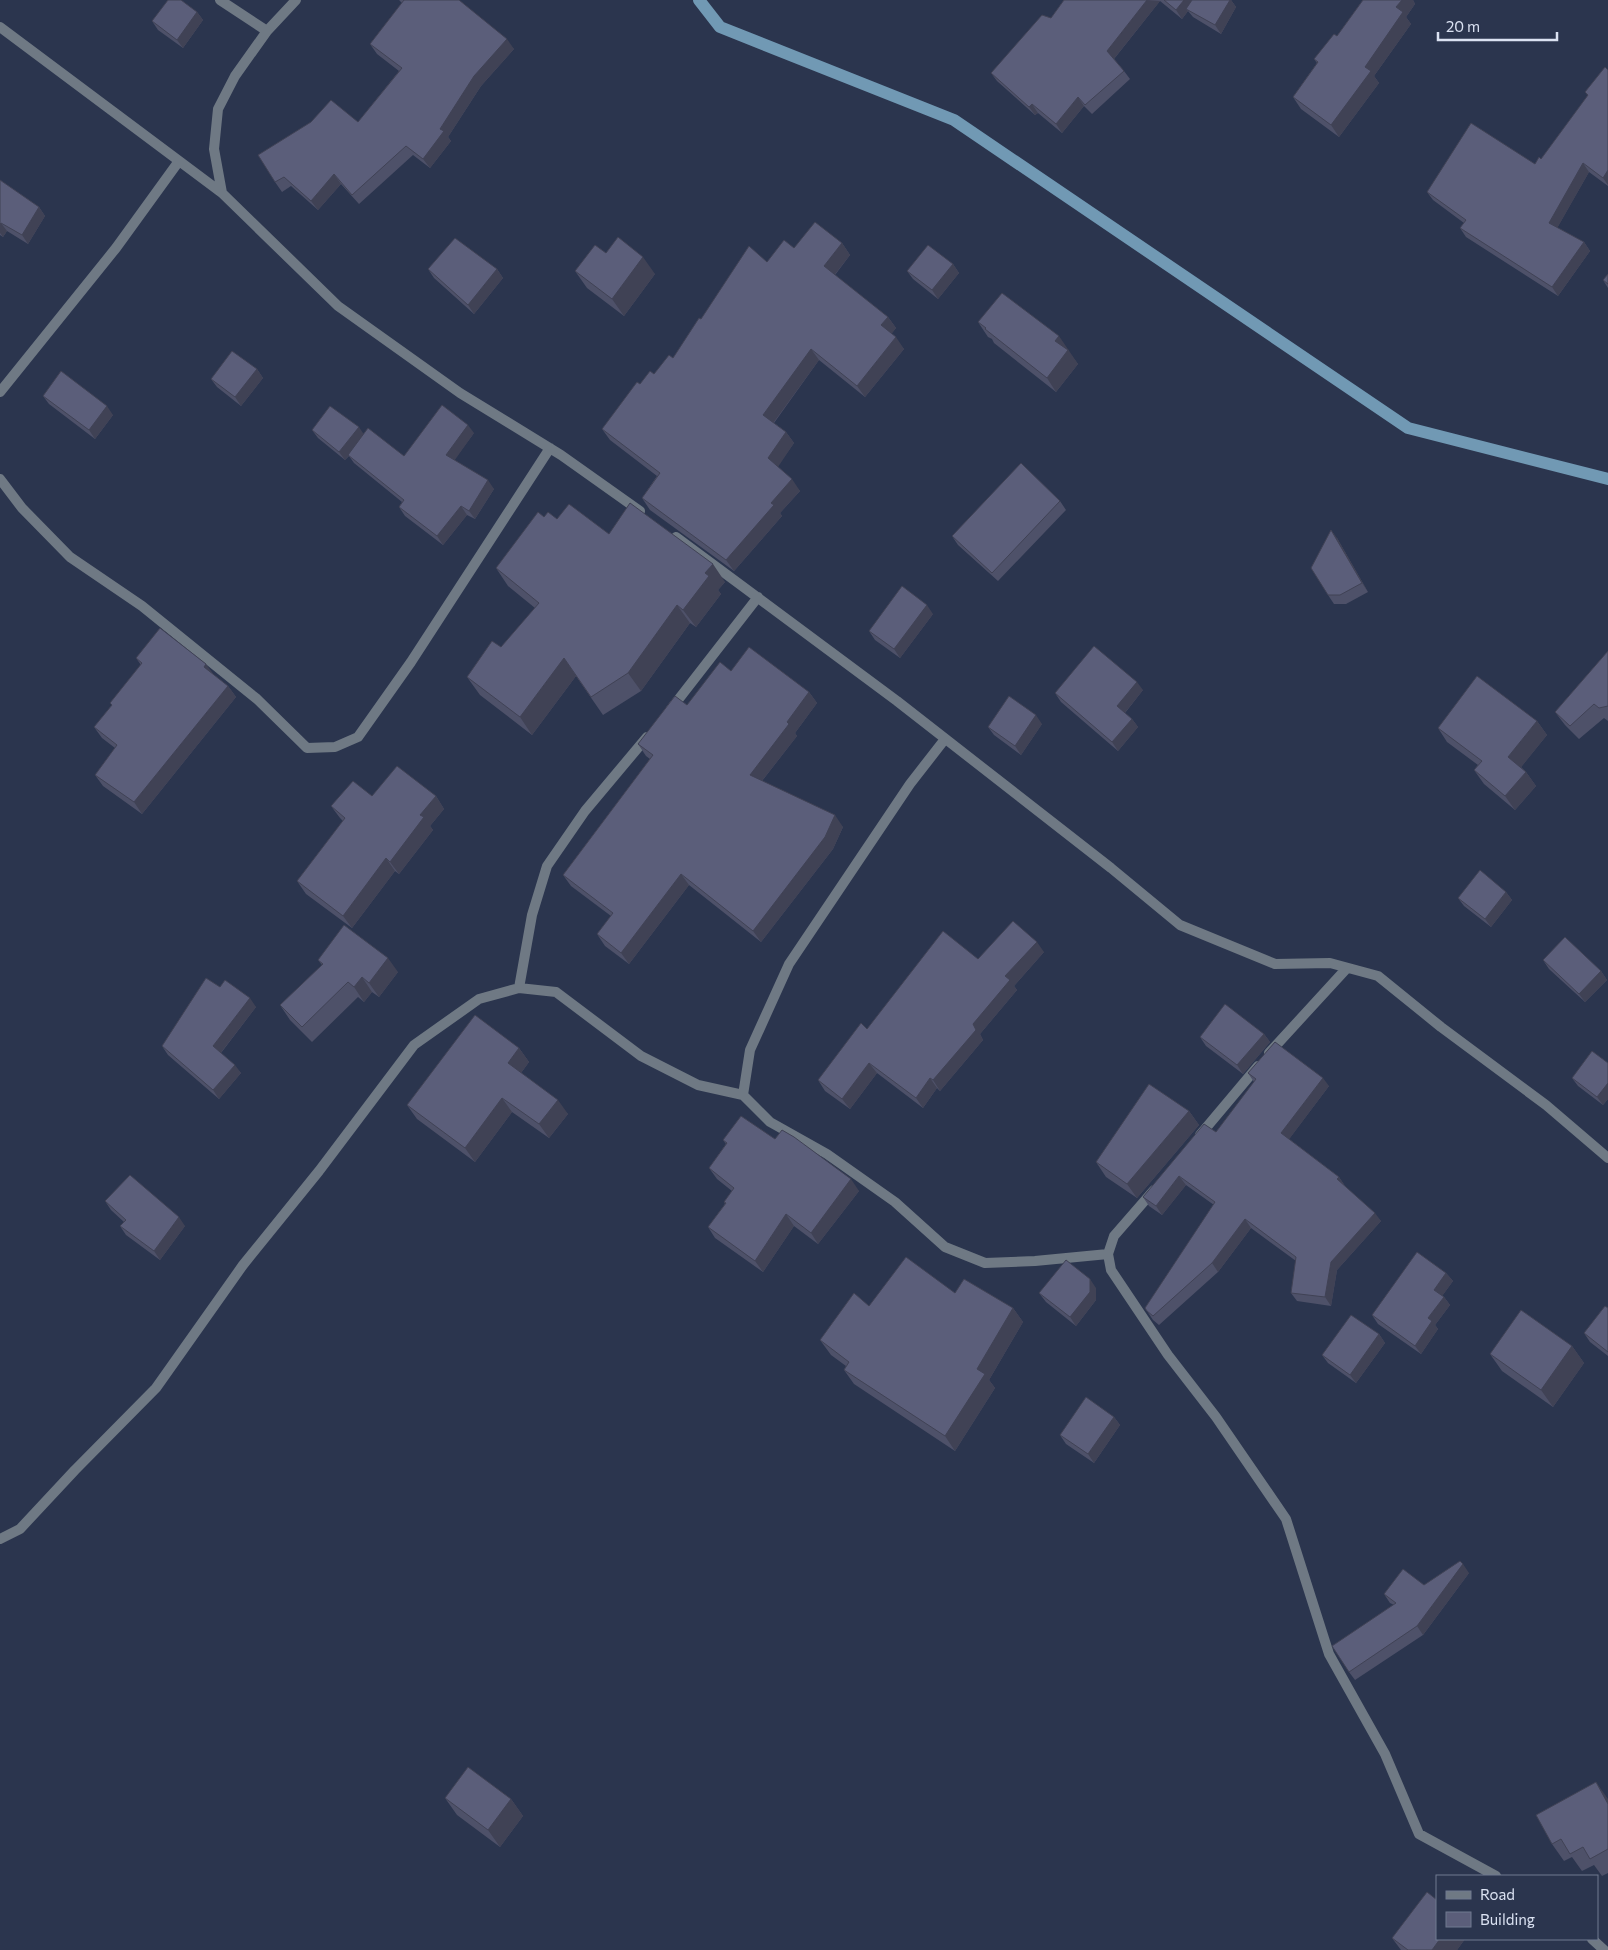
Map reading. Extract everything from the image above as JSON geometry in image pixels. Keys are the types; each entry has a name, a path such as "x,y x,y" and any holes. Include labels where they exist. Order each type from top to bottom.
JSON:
{"street":[{"path":"220,0 267,32"},
{"path":"222,193 214,149 218,109 235,76 267,32 296,0"},
{"path":"0,27 222,193 338,306 460,393 550,448 646,516"},
{"path":"0,392 116,248 179,161"},
{"path":"0,479 22,508 70,557 142,606 258,699 307,748 335,748 358,737 411,662 550,448"},
{"path":"669,532 945,738 1111,868 1180,925 1275,964 1330,963 1378,976 1441,1027 1546,1105 1608,1158"},
{"path":"664,718 758,597"},
{"path":"519,988 532,915 547,866 585,811 652,732"},
{"path":"743,1095 750,1050 789,964 910,784 945,738"},
{"path":"1196,1140 1265,1058 1347,968"},
{"path":"0,1539 20,1529 156,1388 243,1265 319,1172 414,1045 479,998 519,988 556,992 641,1056 698,1085 743,1095 770,1122 827,1154 896,1202 945,1248 985,1263 1035,1261 1108,1254"},
{"path":"1158,1185 1114,1236 1108,1254 1111,1270 1168,1355 1216,1417 1286,1519 1329,1654 1385,1754 1419,1834 1494,1875"},
{"path":"1593,1940 1604,1950"}],"building":[{"path":"168,0 181,0 197,12 177,40 152,21"},
{"path":"404,0 459,0 507,39 474,76 440,129 444,131 423,159 406,146 352,195 334,174 311,201 284,177 275,182 258,155 311,122 331,100 358,122 402,68 370,44"},
{"path":"1064,0 1147,0 1107,51 1124,71 1085,105 1078,97 1056,124 1032,104 1029,107 991,73 1042,15 1051,18"},
{"path":"1164,0 1184,0 1176,10"},
{"path":"1192,0 1230,0 1215,25 1186,9"},
{"path":"1363,0 1402,0 1396,7 1403,12 1365,67 1371,71 1331,125 1293,97 1318,62 1314,59 1334,34 1337,36"},
{"path":"1605,67 1608,70 1608,170 1603,178 1583,163 1549,223 1584,242 1552,287 1460,228 1466,220 1427,192 1471,123 1535,164 1539,157 1541,159 1588,95 1585,92"},
{"path":"0,180 39,207 22,235 0,224"},
{"path":"815,222 842,243 824,266 888,317 881,325 896,337 857,386 811,349 763,415 786,432 768,458 792,479 771,503 774,505 726,560 642,498 660,473 602,429 637,382 640,384 650,371 654,374 669,355 673,358 749,246 767,262 784,240 794,248"},
{"path":"618,237 643,257 612,299 575,271 595,245 606,253"},
{"path":"455,238 497,269 468,305 428,269"},
{"path":"928,245 953,264 932,290 907,271"},
{"path":"1608,274 1608,284 1603,280"},
{"path":"1002,293 1059,336 1055,341 1068,350 1047,378 978,322"},
{"path":"232,351 257,369 235,397 211,379"},
{"path":"61,371 107,406 89,430 43,396"},
{"path":"442,405 468,425 446,455 488,480 469,511 461,506 437,536 399,507 404,500 348,455 368,428 404,456"},
{"path":"330,406 359,427 339,452 312,430"},
{"path":"1021,463 1060,501 992,573 952,536"},
{"path":"630,503 713,564 705,573 709,576 683,610 677,605 628,673 591,697 564,658 520,717 467,677 492,641 501,647 539,603 496,568 538,512 544,517 548,512 557,519 569,504 609,534"},
{"path":"1331,530 1362,583 1340,595 1328,595 1311,568"},
{"path":"902,586 927,605 894,649 869,631"},
{"path":"160,628 206,664 204,667 228,686 134,802 95,775 117,745 94,727 112,705 110,703 142,663 136,658"},
{"path":"1094,646 1137,682 1117,706 1132,719 1112,742 1055,693"},
{"path":"749,647 809,692 787,722 789,724 750,775 835,815 825,837 753,931 681,874 621,953 597,934 613,913 563,875 653,755 638,744 675,696 687,705 720,662 731,671"},
{"path":"1608,651 1608,706 1599,708 1594,704 1570,726 1555,712"},
{"path":"1477,676 1537,721 1508,757 1526,772 1505,796 1474,770 1482,761 1438,728"},
{"path":"1009,696 1036,715 1015,746 988,727"},
{"path":"397,766 436,796 420,815 424,817 390,862 386,858 343,916 297,881 345,818 331,806 353,781 372,796"},
{"path":"1480,870 1506,892 1485,919 1458,898"},
{"path":"1013,921 1037,942 1005,976 1010,980 973,1024 976,1030 933,1080 930,1078 916,1098 869,1063 842,1099 818,1080 861,1023 867,1029 943,931 978,959"},
{"path":"344,925 388,958 369,983 362,977 354,987 348,982 302,1027 280,1005 323,964 318,960"},
{"path":"1565,937 1601,971 1579,994 1543,960"},
{"path":"206,978 220,987 225,980 250,998 213,1046 235,1065 213,1090 162,1046"},
{"path":"1225,1004 1264,1034 1237,1065 1200,1037"},
{"path":"475,1015 519,1048 508,1063 558,1100 539,1124 502,1098 465,1148 407,1105"},
{"path":"1275,1042 1323,1078 1281,1133 1339,1177 1337,1179 1375,1213 1331,1262 1325,1297 1291,1293 1296,1257 1245,1219 1212,1263 1153,1316 1145,1308 1215,1202 1179,1176 1156,1206 1143,1197 1204,1124 1216,1132 1256,1079 1248,1073"},
{"path":"1592,1051 1608,1063 1608,1083 1597,1097 1572,1078"},
{"path":"1149,1084 1189,1111 1127,1184 1096,1162"},
{"path":"741,1116 775,1139 782,1130 851,1179 811,1233 786,1214 755,1261 708,1227 726,1203 724,1202 734,1188 709,1168 727,1143 723,1140"},
{"path":"130,1175 179,1217 154,1251 120,1226 126,1220 105,1201"},
{"path":"1417,1252 1446,1273 1434,1290 1444,1297 1428,1318 1432,1321 1415,1346 1372,1315"},
{"path":"906,1257 955,1293 964,1279 1013,1308 977,1369 985,1374 945,1436 844,1370 849,1362 820,1340 854,1293 869,1306"},
{"path":"1066,1260 1090,1279 1090,1292 1070,1317 1039,1293"},
{"path":"1605,1306 1608,1308 1608,1352 1584,1333"},
{"path":"1521,1310 1572,1346 1541,1390 1490,1354"},
{"path":"1351,1315 1379,1334 1350,1375 1322,1355"},
{"path":"1086,1397 1114,1417 1088,1454 1060,1435"},
{"path":"1460,1561 1463,1564 1417,1626 1349,1672 1332,1646 1396,1603 1384,1594 1403,1569 1424,1585"},
{"path":"468,1767 511,1799 488,1830 445,1798"},
{"path":"1596,1782 1608,1804 1608,1849 1590,1859 1583,1847 1570,1854 1561,1839 1552,1844 1536,1815"},
{"path":"1427,1892 1436,1899 1436,1940 1439,1940 1432,1950 1408,1950 1392,1938"}],"waterway":[{"path":"699,0 720,27 954,120 1408,428 1608,479"}]}
